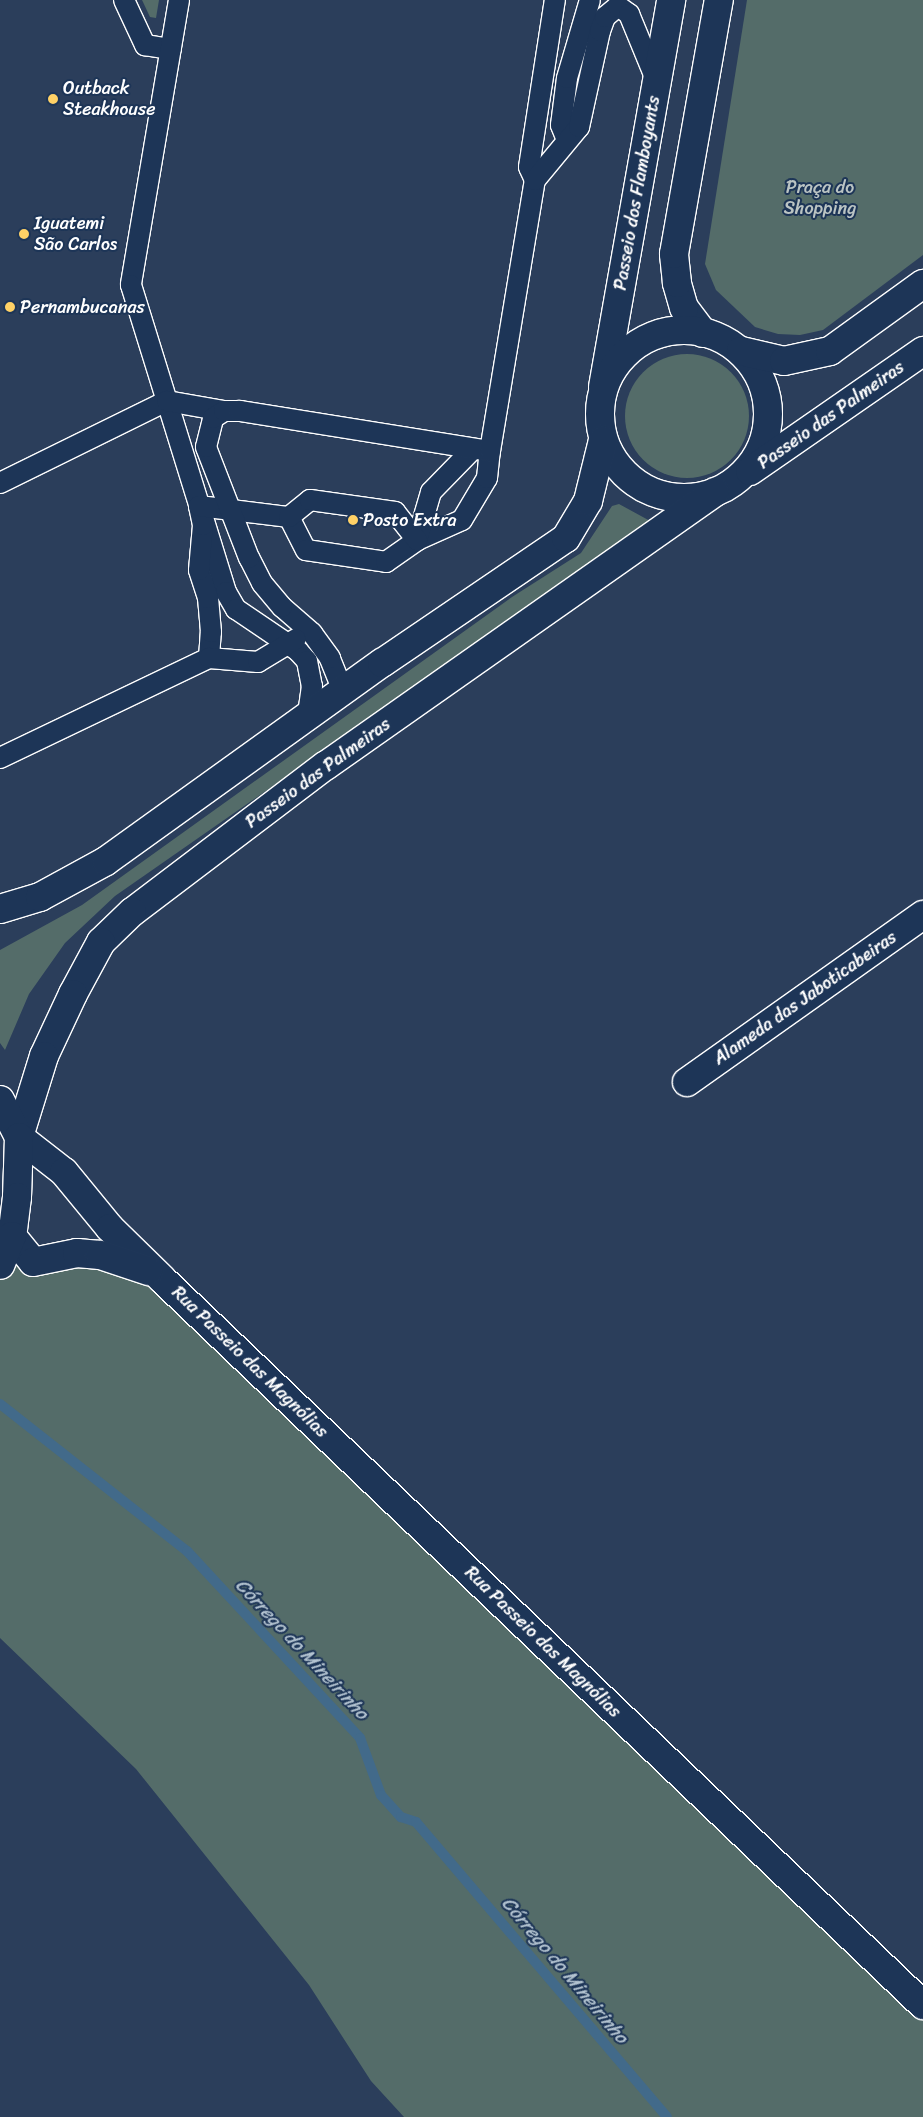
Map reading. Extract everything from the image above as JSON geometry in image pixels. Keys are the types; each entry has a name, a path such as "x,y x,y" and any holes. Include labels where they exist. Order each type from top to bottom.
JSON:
{"street":[{"name":"Passeio dos Flamboyants","path":"603,386 671,0"},
{"path":"703,333 684,308 677,283 674,254 719,0"},
{"path":"741,351 759,373 765,392 768,430 757,457 727,485 684,498 658,494 634,482 615,463 603,440 598,413 603,386 616,363 634,344 659,332 688,329 716,336 741,351 784,360 830,351 923,284"},
{"name":"Passeio das Palmeiras","path":"19,1137 44,1056 73,994 101,942 132,912 326,765 727,485 923,351"},
{"path":"0,909 40,897 106,861 343,691 566,538 588,501 603,440"},
{"name":"Alameda das Jaboticabeiras","path":"687,1082 923,915"},
{"path":"0,1100 19,1137 17,1197 12,1236 0,1265"},
{"name":"Rua Passeio das Magnólias","path":"19,1137 64,1172 110,1228 162,1279 923,2005"},
{"name":"Rua Passeio das Magnólias","path":"12,1236 33,1262 77,1254 100,1255 122,1260 162,1279"}],"lane":[{"path":"124,0 145,46 171,49"},
{"path":"179,0 131,285 226,592 236,609 284,644 298,650 307,661 312,686 308,716"},
{"path":"535,180 529,167 555,0"},
{"path":"567,140 561,125 567,78 590,0"},
{"path":"289,517 306,550 386,562 417,540 462,520 487,478 482,450 535,180 579,127 605,18 618,6 630,7 656,82"},
{"path":"0,483 167,401 482,450"},
{"path":"224,410 213,418 206,448 262,583 282,607 312,633 330,658 343,691"},
{"path":"417,540 431,492 482,450"},
{"path":"199,506 289,517 310,500 395,512 417,540"},
{"path":"199,506 203,525 199,570 208,598 211,632 209,658"},
{"path":"0,758 209,658 258,662 272,655 284,644 312,633"}],"green space":[{"path":"142,0 159,0 156,18 150,17"},
{"name":"Praça do Shopping","path":"747,0 923,0 923,255 823,330 800,335 778,334 755,327 716,290 705,264"},
{"path":"687,354 711,358 731,372 745,392 749,416 745,440 731,460 711,474 687,478 663,474 643,460 629,440 625,416 629,392 643,372 663,358"},
{"path":"619,504 652,522 115,896 65,943 29,994 5,1050 0,1043 0,950 82,905 512,597 581,553 612,506"},
{"path":"12,1236 33,1261 122,1260 923,2005 923,2117 404,2117 371,2081 309,1985 136,1769 0,1638 0,1265"}],"waterway":[{"name":"Córrego do Mineirinho","path":"0,1404 187,1551 360,1738 381,1795 401,1817 416,1822 667,2117"}],"place":[{"name":"Outback Steakhouse","path":"53,99"},
{"name":"Iguatemi São Carlos","path":"24,234"},
{"name":"Pernambucanas","path":"10,307"},
{"name":"Posto Extra","path":"353,520"}]}
